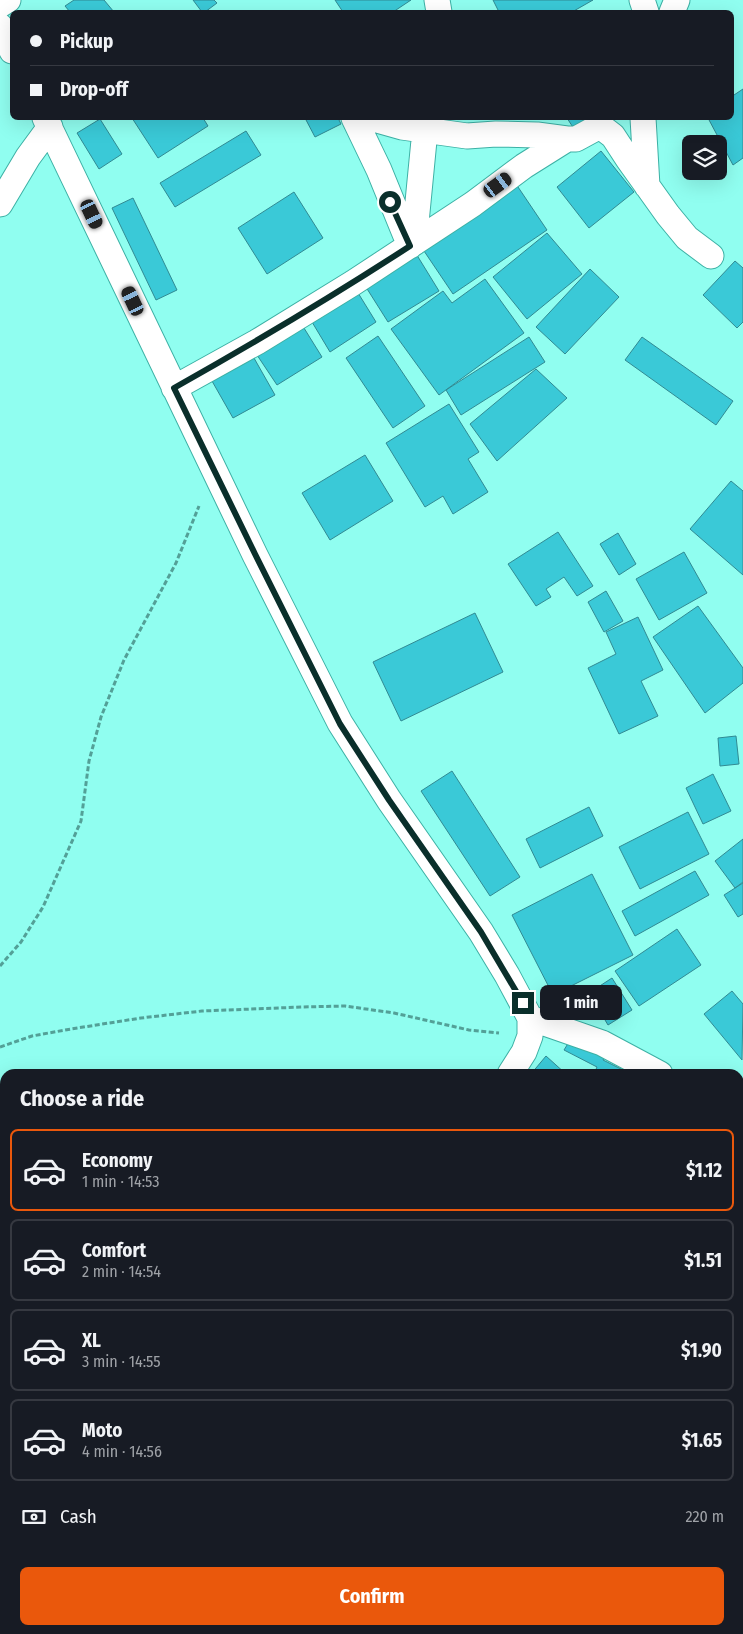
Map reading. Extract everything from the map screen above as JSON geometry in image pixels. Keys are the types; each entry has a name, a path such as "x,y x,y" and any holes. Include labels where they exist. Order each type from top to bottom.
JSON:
{"street":[{"path":"0,5 8,0"},
{"path":"0,26 10,48"},
{"path":"355,120 412,245"},
{"path":"377,120 402,127 417,125 467,136 496,134 538,135 568,139 576,138 600,126 613,136 668,215 688,238 711,256"},
{"path":"643,120 647,186"},
{"path":"0,204 48,122"},
{"path":"48,122 174,388 340,724 389,800 481,932 507,975 530,1027 524,1052 513,1069"},
{"path":"412,245 417,125"},
{"path":"174,388 257,342 353,283 473,204 524,166 568,139"},
{"path":"530,1027 602,1043 651,1069"}],"path":[{"path":"0,966 22,942 43,907 78,829 89,761 101,717 124,660 176,563 214,470"},
{"path":"0,1047 32,1036 194,1012 336,1006 394,1013 469,1030 530,1027"}],"building":[{"path":"74,0 104,0 112,10 68,10 65,6"},
{"path":"193,0 214,0 217,3 208,10 200,10"},
{"path":"335,0 411,0 396,10 342,10"},
{"path":"493,0 593,0 576,10 498,10"},
{"path":"743,89 743,158 733,165 727,154 727,135 717,135 709,120 734,120 734,95"},
{"path":"101,120 122,154 99,169 77,133"},
{"path":"133,120 204,120 208,126 158,158"},
{"path":"306,120 339,120 341,124 315,137"},
{"path":"568,120 597,120 576,132"},
{"path":"246,131 261,155 175,207 160,183"},
{"path":"601,151 634,192 589,228 557,187"},
{"path":"516,184 547,230 453,294 422,248"},
{"path":"294,192 323,238 267,274 238,228"},
{"path":"133,198 177,290 156,300 112,208"},
{"path":"547,233 582,274 527,319 493,277"},
{"path":"415,252 439,291 388,322 364,284"},
{"path":"735,261 743,268 743,322 737,328 703,295"},
{"path":"590,269 619,297 565,354 536,327"},
{"path":"485,279 524,333 439,395 391,329 443,291 452,303"},
{"path":"355,288 376,322 330,352 309,317"},
{"path":"299,320 322,357 277,385 253,349"},
{"path":"378,336 425,406 393,428 346,358"},
{"path":"529,337 545,362 461,415 446,390"},
{"path":"642,337 733,401 716,425 625,360"},
{"path":"250,351 275,395 233,418 208,374"},
{"path":"536,369 567,398 497,461 470,424"},
{"path":"449,404 479,452 468,459 488,492 453,514 443,496 425,507 386,443"},
{"path":"365,455 393,501 330,540 302,493"},
{"path":"731,481 743,491 743,575 690,529"},
{"path":"558,532 593,586 577,596 564,577 546,589 551,597 536,606 508,564"},
{"path":"618,533 636,564 619,575 600,544"},
{"path":"684,552 707,593 659,620 636,579"},
{"path":"606,591 623,621 604,632 588,602"},
{"path":"698,606 743,668 743,683 705,713 653,637"},
{"path":"475,613 503,672 401,721 373,662"},
{"path":"638,617 663,670 641,681 658,716 619,734 588,668 616,654 606,632"},
{"path":"736,736 739,764 720,766 718,738"},
{"path":"452,771 520,877 490,896 421,791"},
{"path":"713,774 731,811 703,824 686,788"},
{"path":"589,807 603,836 540,868 526,839"},
{"path":"688,812 709,854 640,889 619,847"},
{"path":"743,839 743,882 735,888 715,861"},
{"path":"695,871 709,895 635,936 622,911"},
{"path":"592,874 633,955 553,995 512,915"},
{"path":"743,883 743,914 738,917 724,895"},
{"path":"677,929 701,965 639,1006 615,971"},
{"path":"612,978 632,1010 608,1025 589,993"},
{"path":"732,991 743,1004 742,1060 704,1014"},
{"path":"572,1037 606,1054 603,1060 621,1069 596,1069 597,1067 564,1050"},
{"path":"546,1056 560,1069 535,1069"}],"route":[{"path":"390,202 410,246 257,342 174,388 340,724 433,865 481,932 523,1003"}]}
